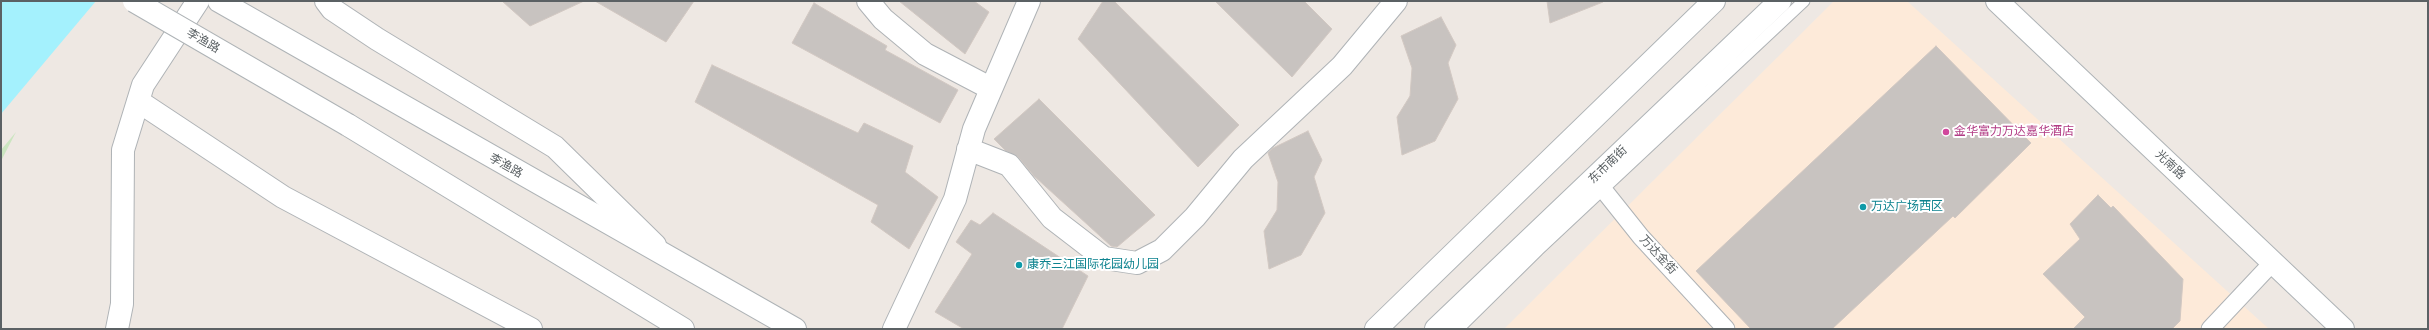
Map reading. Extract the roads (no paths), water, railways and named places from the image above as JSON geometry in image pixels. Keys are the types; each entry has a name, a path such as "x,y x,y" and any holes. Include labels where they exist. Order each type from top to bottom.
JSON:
{"main road":[{"name":"李渔路","path":"134,1 348,125 683,329"},
{"path":"117,329 122,304 122,150 143,85 198,1"},
{"name":"李渔路","path":"219,1 373,91 795,329"},
{"path":"326,1 332,9 377,40 555,147 666,256"},
{"path":"868,1 883,19 925,54 990,88"},
{"path":"894,329 955,199 968,149 990,88 1029,1"},
{"path":"968,149 1009,165 1052,218 1104,258 1137,263 1162,250 1195,217 1243,159 1342,66 1396,1"},
{"path":"1378,326 1714,1"},
{"name":"东市南街","path":"1436,329 1598,184 1780,1"},
{"name":"光南路","path":"1997,1 2343,329"},
{"path":"138,101 283,197 531,329"}],"street":[{"name":"万达金街","path":"1598,184 1641,237 1726,329"},
{"path":"2210,329 2273,262"}],"lane":[{"path":"1458,329 1598,184 1804,1"}],"water":[{"path":"1,1 96,1 1,114"}],"place":[{"name":"金华富力万达嘉华酒店","path":"1946,132"},
{"name":"万达广场西区","path":"1863,207"},
{"name":"康乔三江国际花园幼儿园","path":"1019,265"}]}
